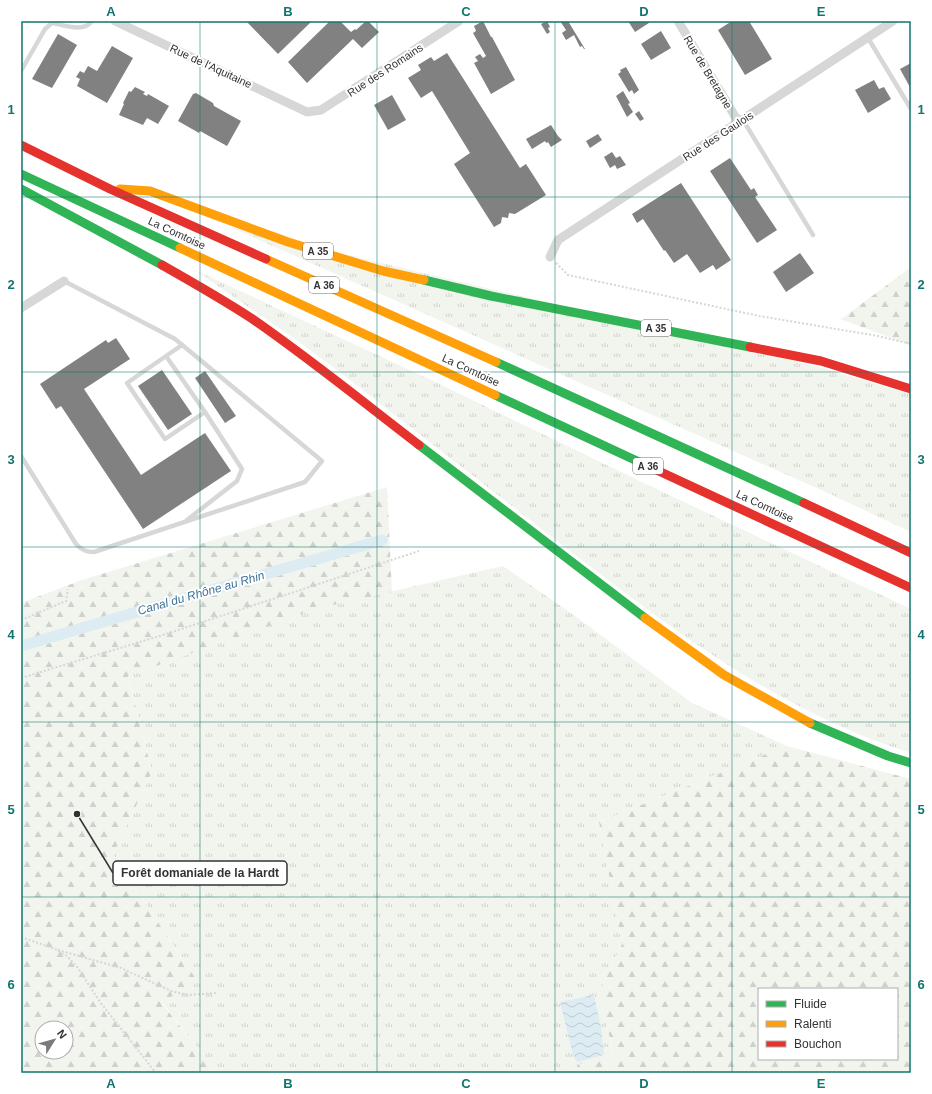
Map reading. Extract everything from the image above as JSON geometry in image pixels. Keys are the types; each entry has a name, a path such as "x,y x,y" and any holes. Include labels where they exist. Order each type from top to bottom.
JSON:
{"highway":[{"name":"La Comtoise","path":"21,145 110,189 420,327 911,553"},
{"name":"La Comtoise","path":"21,174 911,588"},
{"name":"A 35","path":"110,189 150,191 288,242 383,271 492,296 821,361 911,389"},
{"path":"21,190 104,232 238,310 338,382 622,601 724,675 816,726 888,756 911,763"}],"street":[{"name":"Rue de l'Aquitaine","path":"115,21 307,112"},
{"name":"Rue de Bretagne","path":"678,21 741,121"},
{"name":"Rue des Gaulois","path":"550,257 558,240 893,21"},
{"name":"Rue des Romains","path":"307,112 321,110 457,22"},
{"path":"21,308 64,281"}],"lane":[{"path":"21,71 45,29 52,23 82,28 91,24 92,21"},
{"path":"868,38 911,109"},
{"path":"741,121 813,235"},
{"path":"21,456 76,544 82,550 87,552 94,552 306,482 322,462 175,339 64,281"},
{"path":"182,345 127,383 165,439 205,412"},
{"path":"166,356 242,469 237,481 184,522"}],"path":[{"path":"550,257 568,275 760,316 878,336 911,344"},
{"path":"21,678 163,635 419,551"},
{"path":"21,620 66,601 68,589"},
{"path":"21,937 55,949 121,968 171,991 188,995 217,993"},
{"path":"55,949 67,956 78,968 100,1002 156,1073"}],"green space":[{"path":"230,227 819,367 911,394 911,532 830,494"},
{"path":"911,267 911,345 840,319 844,317"},
{"path":"193,269 429,379 648,485 911,609 911,753 862,736 815,714 769,690 725,663 682,634 598,573 337,370 295,339"},
{"path":"387,487 392,592 319,608 128,676 152,772 113,855 198,982 161,1002 213,1068 227,1073 21,1073 21,603 82,580"},
{"path":"503,566 571,613 692,703 787,746 599,822 622,944 599,993 615,1061 577,1065 577,1073 227,1073 213,1068 161,1001 198,982 113,855 152,772 128,675 319,608"},
{"path":"787,746 911,779 911,1073 577,1073 577,1065 615,1060 599,993 622,944 599,822"}],"water":[{"path":"594,995 601,1028 604,1055 577,1062 573,1055 560,1002"}],"building":[{"path":"246,21 312,21 278,54"},
{"path":"330,21 340,21 351,32 368,21 379,32 362,48 353,39 307,83 288,62"},
{"path":"483,21 515,80 491,94 474,63 478,61 475,57 480,54 483,58 486,56 473,33 476,31 474,26"},
{"path":"547,21 550,27 548,28 550,32 547,34 541,24"},
{"path":"560,21 568,21 585,49 582,46 580,47 574,35 566,40 562,33 566,30"},
{"path":"628,21 652,21 635,32"},
{"path":"732,21 749,21 772,59 745,75 718,30"},
{"path":"661,31 671,48 651,60 641,44"},
{"path":"58,34 77,45 52,88 32,79"},
{"path":"112,46 133,58 107,103 77,86 80,79 76,77 80,71 84,73 88,66 97,71"},
{"path":"447,53 520,168 526,164 546,195 515,214 509,213 508,218 502,217 501,223 494,227 454,164 470,153 432,91 421,98 408,78 421,70 418,65 431,57 434,61"},
{"path":"911,63 911,89 900,69"},
{"path":"626,67 639,90 634,94 632,90 629,92 618,74 621,72 620,70"},
{"path":"874,80 879,89 884,87 891,99 868,113 855,90"},
{"path":"135,87 145,92 143,94 147,96 148,94 169,106 158,124 147,118 143,125 119,115 129,91 131,92"},
{"path":"623,91 633,112 627,117 616,96"},
{"path":"196,93 213,103 214,106 241,121 227,146 178,121 193,94"},
{"path":"392,95 406,120 388,130 374,105"},
{"path":"639,111 644,119 640,121 635,114"},
{"path":"551,125 562,140 551,147 548,142 546,143 545,141 532,149 526,139"},
{"path":"598,134 602,140 590,148 586,141"},
{"path":"612,152 616,158 620,156 626,165 617,169 615,165 610,168 604,157"},
{"path":"730,158 751,190 754,188 758,195 755,197 777,230 757,243 710,171"},
{"path":"681,183 731,260 716,270 713,265 700,273 687,254 674,263 665,250 664,251 643,219 637,223 632,214"},
{"path":"800,253 814,273 786,292 773,272"},
{"path":"116,338 130,359 84,389 141,475 205,433 231,471 143,529 61,406 56,409 40,384 106,340 108,343"},
{"path":"162,370 192,414 168,430 138,386"},
{"path":"205,371 236,416 225,423 195,378"}],"waterway":[{"name":"Canal du Rhône au Rhin","path":"21,646 382,540"}],"traffic: fast":[{"path":"21,174 180,248"},
{"path":"21,189 162,265"},
{"path":"424,280 491,296 750,347"},
{"path":"496,362 804,503"},
{"path":"495,395 650,467"},
{"path":"419,445 645,618"},
{"path":"810,723 888,756 911,763"}],"traffic: slow":[{"path":"120,189 150,191 288,242 383,271 424,280"},
{"path":"180,248 495,395"},
{"path":"266,259 496,362"},
{"path":"645,618 724,675 810,723"}],"traffic: jam":[{"path":"21,145 110,189 266,259"},
{"path":"162,265 218,297 273,333 419,445"},
{"path":"750,347 821,361 911,389"},
{"path":"650,467 911,588"},
{"path":"804,503 911,553"}],"place":[{"name":"Forêt domaniale de la Hardt","path":"77,814"}]}
